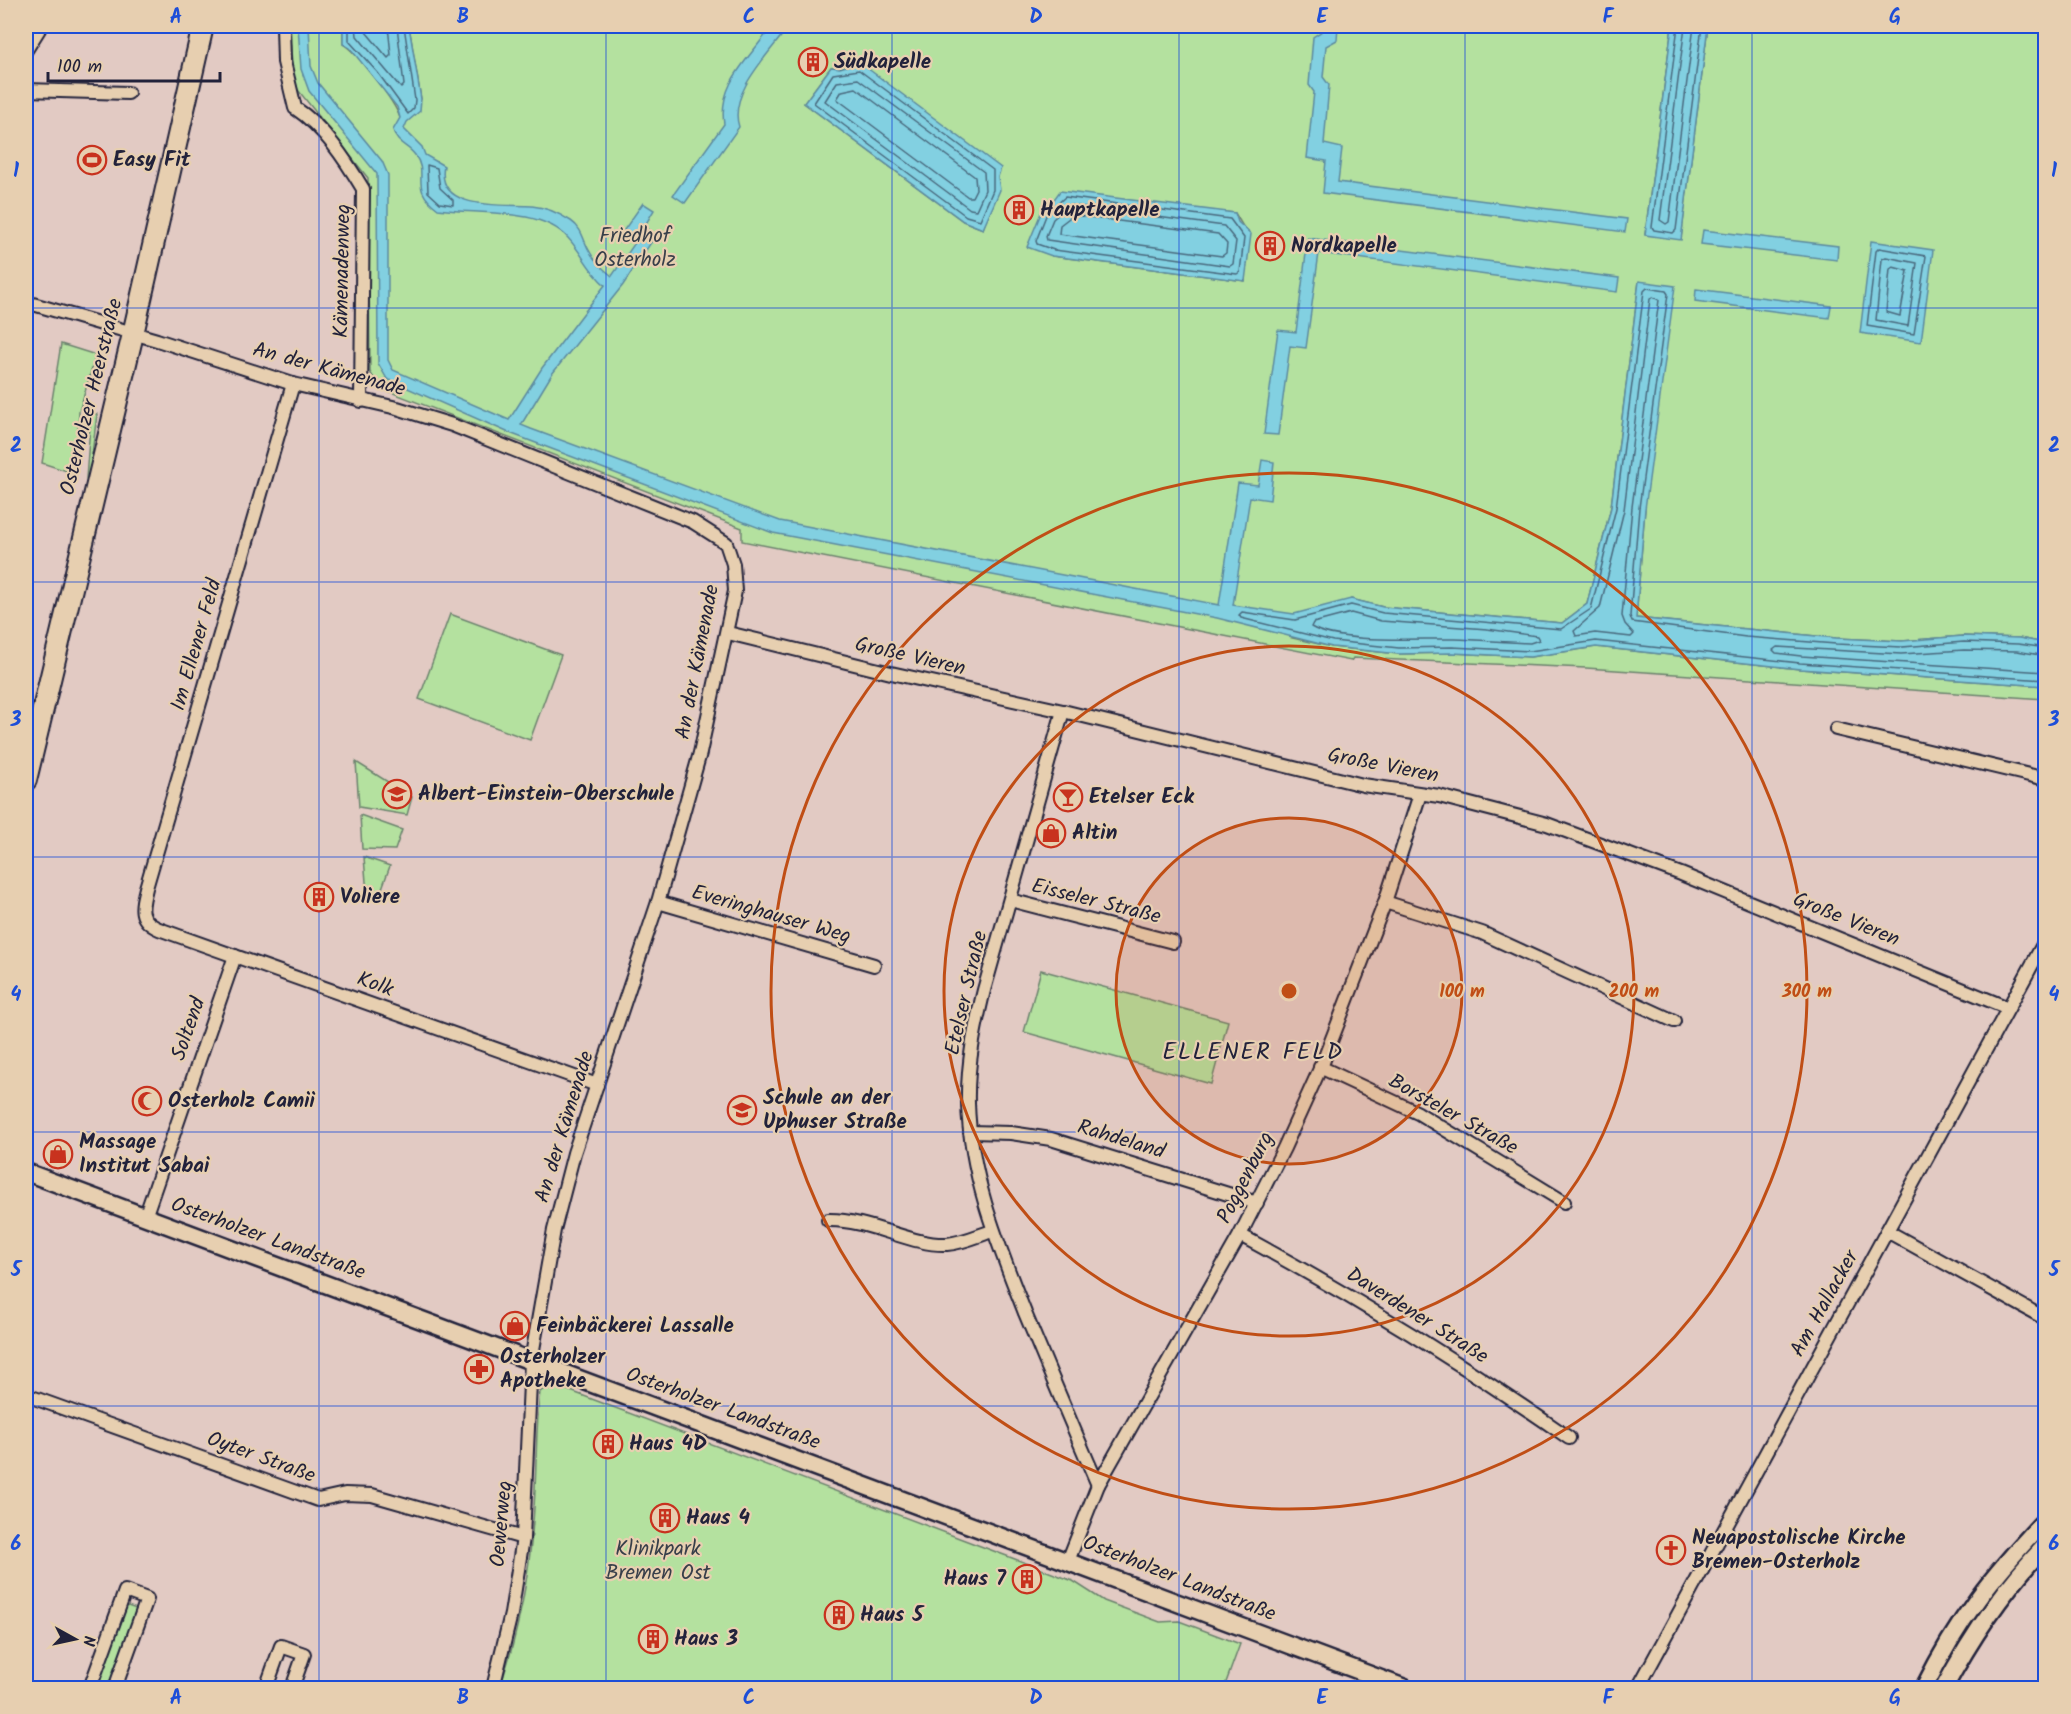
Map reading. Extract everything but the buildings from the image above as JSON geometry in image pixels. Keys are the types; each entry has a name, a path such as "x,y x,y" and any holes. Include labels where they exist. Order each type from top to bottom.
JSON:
{"main road":[{"name":"Osterholzer Heerstraße","path":"26,780 133,334 203,26"},
{"name":"Osterholzer Landstraße","path":"26,1172 1405,1689"},
{"path":"1924,1689 1968,1609 2010,1557 2046,1520"},
{"path":"1944,1689 1983,1621 2020,1571 2046,1545"}],"street":[{"path":"26,50 41,26"},
{"name":"Kämenadenweg","path":"283,26 286,73 295,108 312,119 348,165 363,189 361,401"},
{"path":"26,90 128,93"},
{"name":"An der Kämenade","path":"26,302 293,384 397,408 452,425 693,522 726,543 733,564 735,591 728,633 700,753 658,902 574,1153 554,1230 531,1361"},
{"name":"Im Ellener Feld","path":"142,918 146,888 293,384"},
{"name":"Große Vieren","path":"728,633 1062,711 1363,785 1439,796 1547,824 1637,857 2008,1008"},
{"name":"Etelser Straße","path":"1062,711 974,1030 968,1071 970,1132 975,1171 992,1231 1098,1485"},
{"path":"1836,729 2046,779"},
{"name":"Poggenburg","path":"1068,1561 1098,1485 1257,1203 1320,1067 1385,902 1420,794"},
{"name":"Eisseler Straße","path":"1010,900 1173,942"},
{"name":"Everinghauser Weg","path":"658,902 874,965"},
{"path":"1385,902 1482,933 1674,1022"},
{"name":"Kolk","path":"142,918 147,924 159,929 597,1085"},
{"name":"Am Hallacker","path":"1638,1689 2046,939"},
{"name":"Soltend","path":"145,1217 235,956"},
{"name":"Borsteler Straße","path":"1320,1067 1418,1113 1564,1202"},
{"name":"Rahdeland","path":"970,1132 1011,1133 1051,1139 1257,1203"},
{"path":"828,1220 848,1220 945,1244 992,1231"},
{"path":"1887,1231 2046,1319"},
{"name":"Daverdener Straße","path":"1240,1235 1333,1286 1569,1438"},
{"name":"Oewerweg","path":"493,1689 511,1614 523,1538 531,1361"},
{"name":"Oyter Straße","path":"26,1395 318,1500 345,1494 372,1495 523,1538"},
{"path":"90,1689 125,1591 147,1599 115,1689"},
{"path":"266,1689 281,1646 304,1654 292,1689"}],"green space":[{"name":"Friedhof Osterholz","path":"289,26 343,26 343,44 375,78 400,118 421,99 409,26 1672,26 1645,234 1681,239 1708,26 2045,26 2045,643 2019,638 1963,636 1902,641 1836,638 1636,618 1645,509 1639,281 1611,507 1587,604 1562,623 1383,607 1351,599 1292,638 1332,647 1399,654 1452,653 1530,657 1596,647 1800,669 2045,686 2045,699 1586,668 1353,658 1351,661 742,541 742,528 380,388 370,372 368,178 298,90 293,75","holes":["850,66 998,177 998,185 983,229 963,221 804,103 831,67","1055,199 1235,213 1245,230 1245,281 1052,256 1043,208"]},
{"path":"61,344 96,355 79,412 76,474 42,463"},
{"path":"91,413 97,414 89,478 86,479"},
{"path":"450,614 561,655 530,740 419,699"},
{"path":"356,762 412,797 407,815 359,807"},
{"path":"360,815 402,830 395,850 362,849"},
{"path":"364,857 390,866 381,891 367,894"},
{"path":"1041,970 1228,1021 1211,1084 1024,1032"},
{"name":"Klinikpark Bremen Ost","path":"552,1384 1073,1581 1104,1601 1160,1622 1179,1621 1240,1644 1224,1688 500,1688 517,1626 529,1564 540,1392"},
{"path":"125,1605 139,1610 111,1688 94,1688"}],"water":[{"path":"298,26 309,26 311,66 318,83 382,161 388,175 388,360 393,370 509,420 542,368 605,285 568,238 556,228 541,221 507,214 438,209 429,201 421,188 419,162 412,151 397,139 393,130 400,118 397,107 350,48 343,44 343,26 409,26 421,99 420,111 407,122 404,129 422,147 425,155 444,166 444,181 450,191 461,198 490,205 537,207 548,209 562,216 578,228 594,259 612,276 637,240 624,230 643,203 654,210 644,227 656,235 623,285 552,374 521,425 531,429 780,521 1219,605 1238,483 1258,485 1262,460 1274,462 1270,500 1250,497 1233,605 1294,614 1351,599 1383,607 1562,623 1587,604 1611,507 1639,281 1675,286 1645,509 1636,618 1836,638 1902,641 1963,636 2019,638 2045,643 2045,686 1800,669 1596,647 1530,657 1452,653 1399,654 1332,647 1217,618 773,533 507,432 387,379 378,363 377,174 309,91 301,69"},
{"path":"755,26 780,26 786,30 760,63 744,89 737,114 739,127 685,203 673,195 724,124 723,110 729,86 766,34"},
{"path":"1322,26 1338,26 1337,40 1326,46 1323,77 1329,85 1324,144 1342,148 1338,182 1627,219 1625,232 1323,193 1326,161 1307,158 1314,92 1309,85 1313,37 1322,31"},
{"path":"1672,26 1708,26 1681,240 1645,235"},
{"path":"859,62 1001,168 998,177 1000,190 983,229 963,221 804,103 831,67 840,68"},
{"path":"1060,191 1235,213 1238,222 1251,234 1245,281 1052,256 1027,247 1043,208 1050,205"},
{"path":"1703,230 1838,246 1837,260 1701,244"},
{"path":"1308,238 1619,278 1617,292 1319,253 1306,348 1290,346 1278,435 1264,434 1278,330 1296,332"},
{"path":"1871,241 1933,250 1921,342 1860,333"},
{"path":"1696,289 1831,306 1829,318 1695,301"}],"place":[{"name":"Südkapelle","path":"813,62"},
{"name":"Easy Fit","path":"92,160"},
{"name":"Hauptkapelle","path":"1019,210"},
{"name":"Nordkapelle","path":"1270,246"},
{"name":"Albert-Einstein-Oberschule","path":"397,794"},
{"name":"Etelser Eck","path":"1068,797"},
{"name":"Altin","path":"1051,833"},
{"name":"Voliere","path":"319,897"},
{"name":"Osterholz Camii","path":"147,1101"},
{"name":"Schule an der Uphuser Straße","path":"742,1110"},
{"name":"Massage Institut Sabai","path":"58,1154"},
{"name":"Feinbäckerei Lassalle","path":"515,1326"},
{"name":"Osterholzer Apotheke","path":"479,1369"},
{"name":"Haus 4D","path":"608,1444"},
{"name":"Haus 4","path":"665,1518"},
{"name":"Neuapostolische Kirche Bremen-Osterholz","path":"1671,1550"},
{"name":"Haus 7","path":"1027,1579"},
{"name":"Haus 5","path":"839,1615"},
{"name":"Haus 3","path":"653,1639"}],"district":[{"name":"ELLENER FELD","path":"1253,1052"}]}
